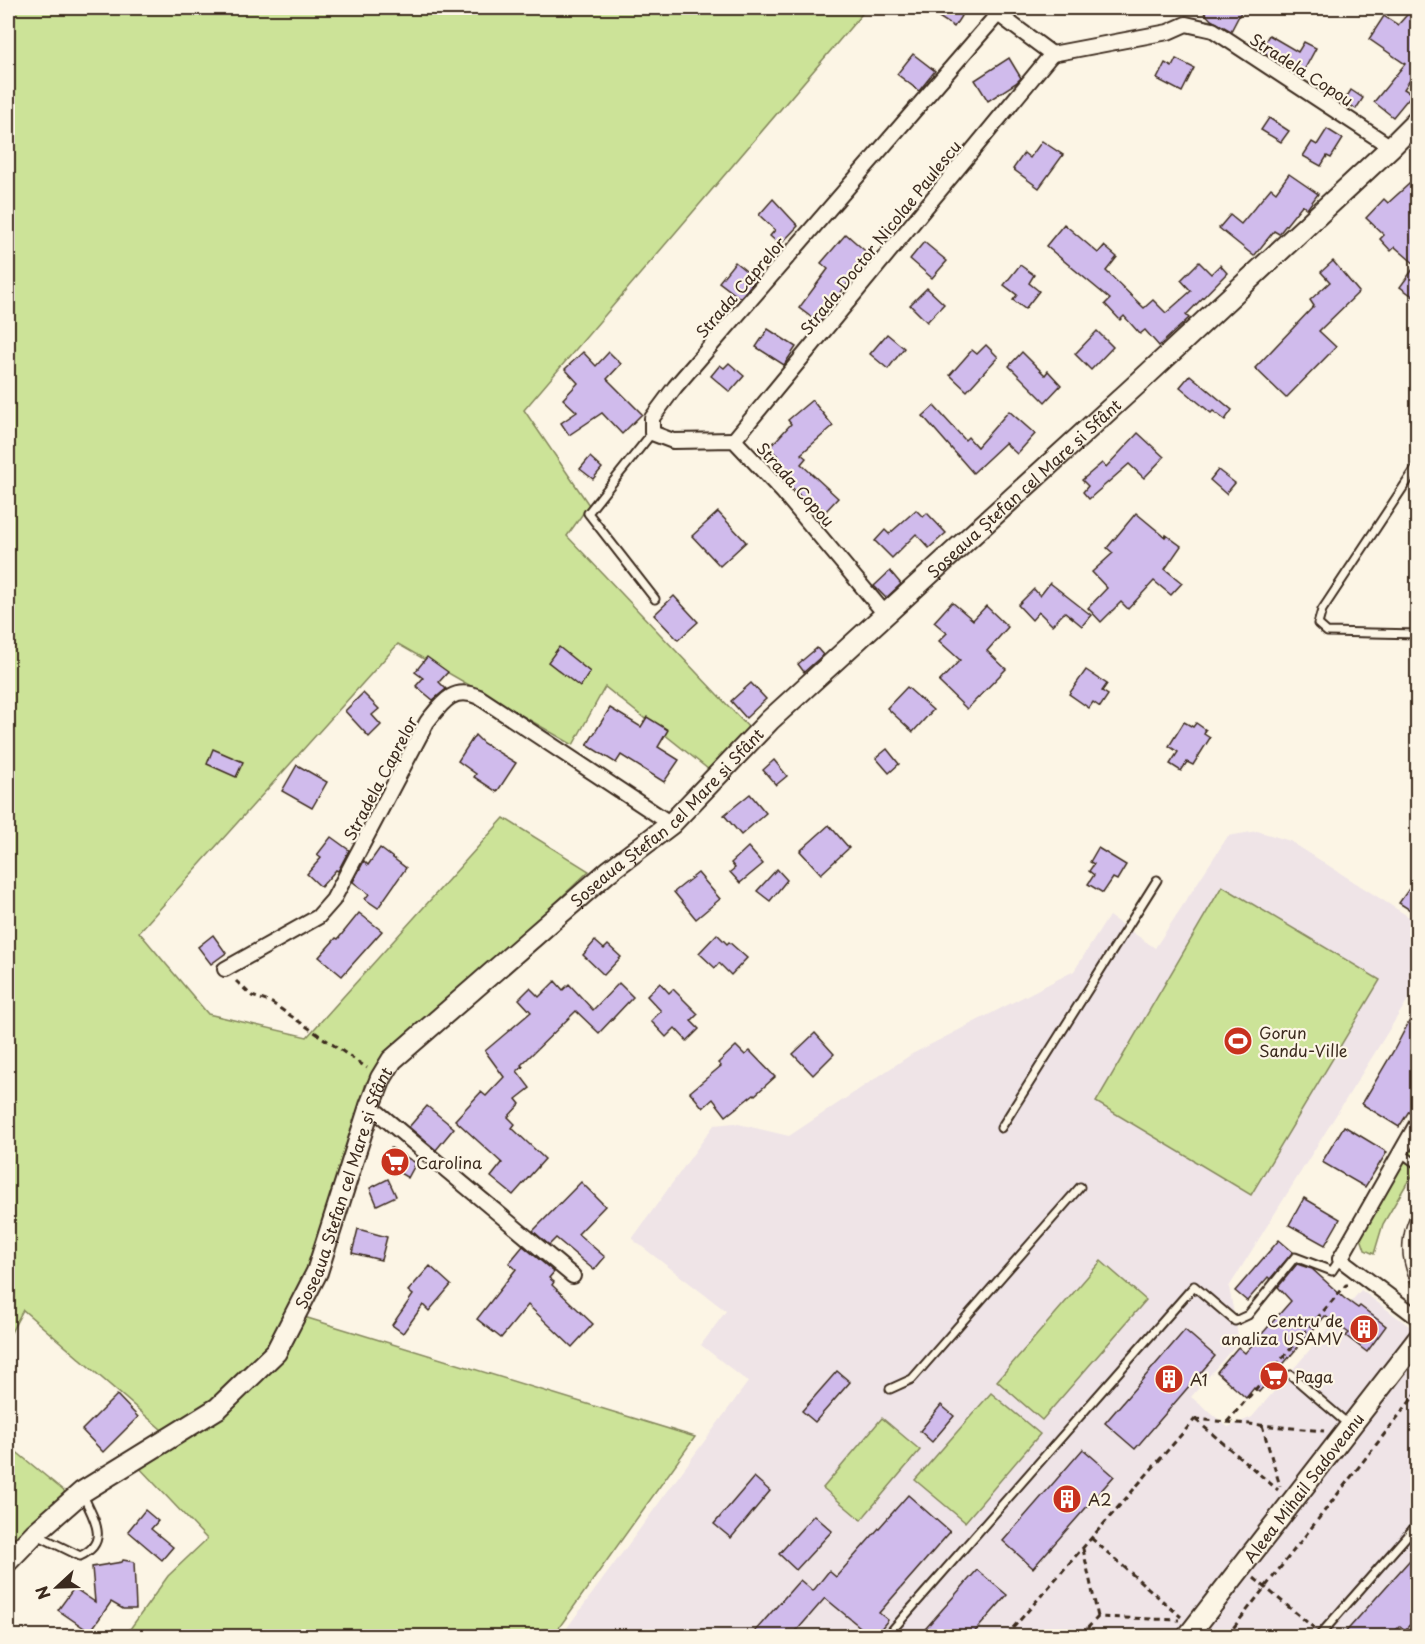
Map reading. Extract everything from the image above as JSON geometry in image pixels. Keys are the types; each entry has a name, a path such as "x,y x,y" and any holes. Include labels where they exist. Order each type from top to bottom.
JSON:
{"street":[{"path":"1000,11 1052,54"},
{"name":"Strada Caprelor","path":"652,433 651,418 675,387 1000,11"},
{"name":"Stradela Copou","path":"1052,54 1168,32 1186,24 1213,30 1391,147"},
{"name":"Strada Doctor Nicolae Paulescu","path":"734,440 1052,54"},
{"name":"Șoseaua Ștefan cel Mare și Sfânt","path":"8,1561 34,1533 82,1492 218,1408 276,1352 316,1272 370,1106 381,1078 392,1060 609,871 671,824 770,720 1418,120"},
{"name":"Strada Copou","path":"652,433 674,441 734,440 783,492 886,615"},
{"name":"Stradela Caprelor","path":"225,969 318,917 333,900 427,722 447,698 456,694 472,694 479,697 671,824"},
{"path":"370,1106 573,1276"},
{"path":"1418,1122 1340,1259 1418,1318"},
{"name":"Aleea Mihail Sadoveanu","path":"1188,1636 1418,1339"}],"lane":[{"name":"Strada Caprelor","path":"652,433 588,513 655,599"},
{"path":"1418,465 1322,610 1318,624 1327,632 1418,634"},
{"path":"1001,1128 1156,880"},
{"path":"1400,1152 1418,1165"},
{"path":"890,1389 912,1379 1080,1187"},
{"path":"887,1636 1194,1286 1235,1322 1248,1315 1295,1257 1332,1271 1340,1259"},
{"path":"1291,1375 1351,1426"},
{"path":"34,1533 80,1556 92,1551 98,1540 96,1523 82,1492"},
{"path":"1320,1635 1413,1529 1418,1533"}],"path":[{"path":"225,969 252,996 272,1003 381,1078"},
{"path":"1227,1422 1339,1292"},
{"path":"1227,1636 1418,1391"},
{"path":"1195,1419 1331,1432"},
{"path":"1195,1419 1283,1494 1262,1425"},
{"path":"1006,1636 1195,1419"},
{"path":"1080,1636 1098,1617 1184,1620 1091,1538"},
{"path":"1083,1547 1098,1617"},
{"path":"1242,1568 1320,1635"}],"shaded area":[{"path":"1257,831 1290,841 1417,922 1417,985 1229,1287 1239,1341 1191,1397 1228,1427 1252,1417 1361,1290 1417,1332 1417,1636 561,1636 748,1382 701,1345 726,1311 632,1239 714,1125 734,1123 789,1136 912,1054 1074,971 1109,916 1155,948 1228,836"}],"green space":[{"path":"8,8 867,8 524,410 589,505 567,536 751,730 708,769 605,687 573,745 398,644 139,932 208,1014 307,1037 504,818 589,871 366,1083 314,1271 273,1349 216,1405 168,1435 23,1310 8,1338"},
{"name":"Gorun Sandu-Ville","path":"1222,886 1380,980 1251,1195 1096,1102"},
{"path":"1417,1135 1417,1170 1383,1224 1374,1254 1365,1250 1360,1235"},
{"path":"1101,1261 1146,1300 1042,1420 997,1381"},
{"path":"301,1316 695,1437 553,1636 125,1636 168,1576 207,1539 135,1463 221,1411"},
{"path":"991,1393 1040,1434 965,1522 915,1480"},
{"path":"882,1418 920,1450 861,1520 823,1488"},
{"path":"8,1445 70,1496 8,1555"}],"building":[{"path":"925,8 955,8 963,13 954,27"},
{"path":"1200,8 1243,8 1231,31 1211,20"},
{"path":"1413,8 1418,8 1418,72 1416,71 1404,89 1412,94 1393,117 1374,102 1405,64 1369,39 1384,16 1398,25"},
{"path":"1269,35 1298,52 1304,42 1316,48 1302,74 1260,50"},
{"path":"913,54 935,71 919,91 897,74"},
{"path":"1009,58 1021,78 988,101 975,80"},
{"path":"1176,59 1194,68 1182,92 1157,79 1165,63 1172,67"},
{"path":"1351,90 1363,98 1356,109 1344,101"},
{"path":"1269,118 1289,131 1281,142 1261,130"},
{"path":"1327,129 1343,139 1331,158 1327,156 1321,166 1303,156 1312,142 1317,145"},
{"path":"1042,141 1063,155 1039,188 1013,169 1024,153 1030,158"},
{"path":"1289,174 1318,194 1307,209 1302,205 1279,234 1274,231 1254,256 1219,228 1230,215 1241,224 1271,188 1276,192"},
{"path":"1418,176 1418,300 1400,287 1416,265 1395,247 1391,251 1380,239 1384,235 1366,218 1384,199 1388,203"},
{"path":"773,199 798,226 780,245 770,236 775,230 759,215"},
{"path":"1064,224 1098,253 1104,246 1117,257 1106,271 1144,308 1153,300 1166,313 1191,291 1181,280 1199,262 1211,274 1220,265 1227,273 1186,315 1189,318 1159,346 1145,330 1140,334 1124,316 1120,320 1105,304 1110,299 1046,246"},
{"path":"846,234 872,257 852,281 850,280 819,323 799,308 828,269 821,263"},
{"path":"924,242 947,261 932,278 910,259"},
{"path":"1333,261 1359,292 1319,331 1336,347 1286,398 1255,368 1314,306 1310,300 1330,282 1321,272"},
{"path":"735,262 756,279 740,298 719,282"},
{"path":"1020,265 1034,275 1029,283 1039,291 1025,309 1013,300 1017,295 1004,285"},
{"path":"927,288 944,304 927,322 910,305"},
{"path":"768,329 796,347 784,365 756,347"},
{"path":"1097,331 1113,347 1091,370 1075,354"},
{"path":"887,334 904,348 888,369 870,354"},
{"path":"986,345 998,357 967,391 950,375 972,350 977,354"},
{"path":"583,352 596,366 609,352 621,364 607,379 642,414 622,434 602,413 569,435 561,423 577,412 563,399 578,383 565,369"},
{"path":"1022,352 1045,375 1048,371 1061,385 1045,402 1009,366"},
{"path":"729,363 744,376 730,392 711,376 720,365 724,368"},
{"path":"1190,375 1232,410 1225,420 1213,411 1211,413 1180,387"},
{"path":"812,400 833,426 801,454 806,458 801,464 838,498 825,512 813,501 809,505 778,473 782,468 775,462 779,457 769,448 791,424 788,420"},
{"path":"934,406 965,440 968,437 977,447 1009,411 1035,434 1017,454 1005,443 973,473 923,416"},
{"path":"1138,433 1164,457 1144,478 1129,464 1089,499 1083,492 1088,486 1082,480 1102,463 1106,467"},
{"path":"590,457 602,468 593,479 580,469"},
{"path":"1218,470 1235,483 1226,494 1210,480"},
{"path":"916,510 923,517 927,513 946,533 929,548 916,534 892,558 875,541 885,530 889,534"},
{"path":"718,512 746,542 720,566 692,536"},
{"path":"1136,513 1165,537 1166,535 1181,546 1165,569 1182,583 1171,595 1154,581 1128,609 1121,602 1101,622 1088,608 1107,588 1092,572 1113,553 1107,548"},
{"path":"890,571 901,584 886,598 874,586"},
{"path":"1050,583 1091,615 1082,626 1065,612 1052,625 1039,612 1032,620 1018,605 1034,589 1040,596"},
{"path":"674,596 698,622 678,640 654,615"},
{"path":"952,602 973,620 986,606 1008,627 987,651 1006,669 967,709 939,682 960,660 939,641 947,633 934,622"},
{"path":"559,647 590,672 580,687 548,662"},
{"path":"817,648 823,655 804,672 798,664"},
{"path":"427,657 448,672 439,682 446,689 433,700 416,686 423,678 415,672"},
{"path":"1086,670 1107,684 1102,691 1108,695 1100,707 1093,702 1089,708 1069,694"},
{"path":"751,683 766,699 746,718 731,701"},
{"path":"907,687 933,710 913,732 887,708"},
{"path":"363,693 379,709 372,715 381,725 369,737 345,711"},
{"path":"610,708 641,727 647,717 668,730 658,747 679,760 664,782 621,755 616,763 587,745"},
{"path":"1184,722 1193,727 1196,723 1206,730 1204,734 1210,738 1193,765 1187,762 1181,771 1170,764 1178,752 1169,746"},
{"path":"475,735 483,743 516,763 497,792 474,777 476,774 458,761"},
{"path":"213,749 243,762 236,777 207,764"},
{"path":"887,749 899,764 889,773 876,758"},
{"path":"774,760 787,776 776,785 763,770"},
{"path":"297,765 327,782 312,808 282,791"},
{"path":"750,794 766,813 741,835 724,815"},
{"path":"829,825 849,848 821,874 800,851"},
{"path":"331,837 349,850 338,871 336,870 321,887 307,874 321,858 317,855"},
{"path":"748,847 763,864 740,883 730,872 735,868 731,863"},
{"path":"380,848 406,868 378,908 365,899 369,894 353,882 364,861 368,865"},
{"path":"1098,848 1126,865 1117,880 1113,878 1103,893 1088,884 1094,875 1089,871 1094,864 1090,862"},
{"path":"777,869 787,880 770,901 757,891"},
{"path":"698,873 720,899 696,919 674,892"},
{"path":"1418,876 1418,915 1399,903"},
{"path":"359,913 382,931 342,976 319,957 336,938 338,939"},
{"path":"717,934 747,958 731,975 719,963 715,968 699,953"},
{"path":"213,935 226,953 211,964 198,947"},
{"path":"595,941 604,949 608,945 621,957 604,975 583,955"},
{"path":"555,981 563,990 569,984 593,1010 619,983 633,997 599,1033 576,1011 517,1071 530,1088 516,1099 520,1104 508,1117 515,1124 512,1128 545,1159 513,1195 491,1177 502,1163 455,1120 481,1092 486,1096 504,1077 485,1051 531,1012 519,999 530,988 539,997"},
{"path":"660,983 669,993 673,989 698,1014 691,1021 699,1029 687,1041 675,1028 666,1037 651,1021 661,1011 647,996"},
{"path":"1418,1005 1418,1097 1399,1127 1362,1104"},
{"path":"815,1033 834,1054 813,1075 793,1054"},
{"path":"736,1046 745,1055 750,1051 775,1077 726,1116 713,1099 703,1108 690,1092 721,1066 718,1063"},
{"path":"427,1106 454,1128 436,1150 409,1127"},
{"path":"1344,1126 1387,1152 1365,1187 1322,1162"},
{"path":"391,1148 416,1163 408,1178 383,1163"},
{"path":"388,1179 396,1196 377,1205 370,1188"},
{"path":"581,1182 605,1206 578,1234 605,1257 594,1270 556,1238 549,1245 533,1231"},
{"path":"1304,1198 1340,1219 1325,1245 1289,1225"},
{"path":"358,1229 387,1237 381,1260 352,1253"},
{"path":"1279,1240 1293,1252 1247,1301 1235,1291"},
{"path":"523,1246 554,1272 549,1278 554,1282 552,1285 593,1324 572,1347 528,1305 501,1338 477,1319 516,1269 509,1263"},
{"path":"1297,1264 1312,1269 1344,1298 1358,1308 1360,1306 1386,1326 1367,1352 1346,1336 1349,1333 1325,1316 1259,1392 1254,1388 1246,1398 1217,1372 1238,1347 1245,1353 1291,1301 1278,1287"},
{"path":"430,1266 451,1285 429,1311 423,1305 403,1333 392,1325 413,1295 408,1291"},
{"name":"A1","path":"1185,1330 1215,1356 1135,1449 1105,1423"},
{"path":"837,1371 850,1382 815,1422 802,1411"},
{"path":"117,1395 138,1417 103,1452 82,1430"},
{"path":"941,1405 954,1416 932,1442 920,1431"},
{"name":"A2","path":"1083,1449 1114,1476 1033,1568 1003,1541"},
{"path":"754,1477 770,1491 731,1538 714,1524"},
{"path":"908,1495 950,1532 879,1613 888,1620 875,1636 871,1636 825,1598 792,1636 762,1636 755,1631 800,1580 813,1591 829,1571 836,1577"},
{"path":"145,1510 158,1521 151,1529 173,1547 162,1560 128,1531"},
{"path":"814,1515 832,1531 796,1570 779,1554"},
{"path":"1418,1551 1418,1616 1405,1630 1400,1626 1390,1636 1342,1636"},
{"path":"123,1560 134,1562 136,1609 123,1609 111,1602 90,1632 58,1610 74,1588 95,1602 92,1567"},
{"path":"977,1570 1007,1595 971,1636 919,1636"}],"tram line":[{"path":"1418,1200 1403,1237 1407,1272 1418,1296"}],"place":[{"name":"Gorun Sandu-Ville","path":"1238,1041"},
{"name":"Carolina","path":"395,1162"},
{"name":"Centru de analiza USAMV","path":"1364,1329"},
{"name":"Paga","path":"1274,1376"},
{"name":"A1","path":"1169,1379"},
{"name":"A2","path":"1067,1499"}]}
